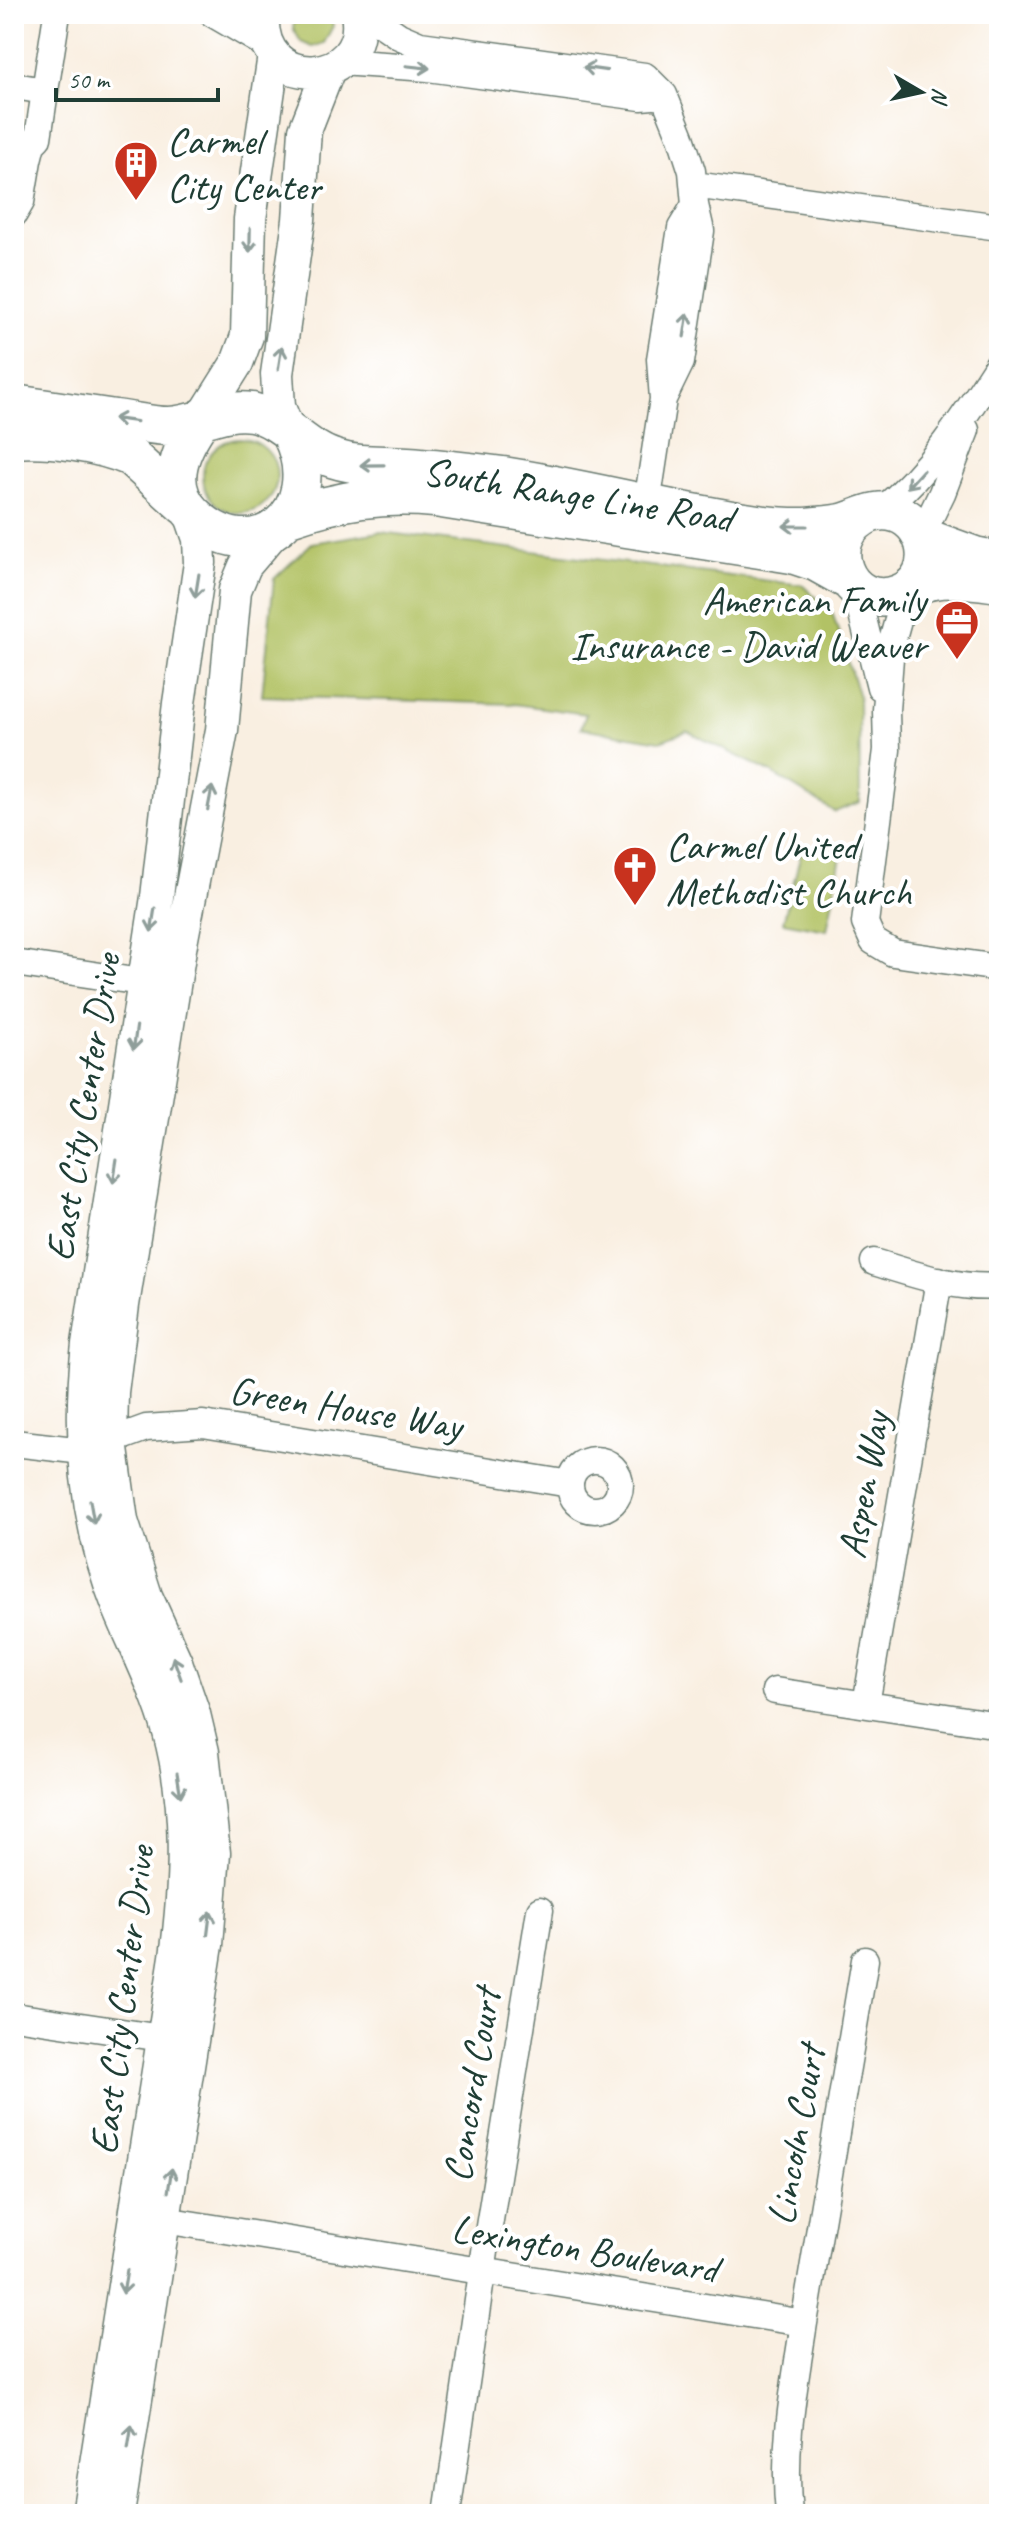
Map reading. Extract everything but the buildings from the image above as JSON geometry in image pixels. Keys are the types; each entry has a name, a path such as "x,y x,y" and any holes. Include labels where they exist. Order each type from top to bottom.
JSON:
{"main road":[{"path":"14,404 166,426 236,411 254,413 268,418 291,434 301,458 303,479 298,500 284,522 251,536 230,537 211,531 131,457 47,439 14,439"},
{"path":"187,508 178,486 178,465 184,446 203,418"},
{"name":"South Range Line Road","path":"291,434 320,453 357,465 428,467 505,477 785,526 839,523 876,512"},
{"name":"South Range Line Road","path":"284,522 331,503 365,497 399,495 435,498 792,554 816,562 852,584"},
{"path":"999,561 975,556 923,536 905,516 876,512 855,522 844,537 842,564 852,584 863,592 880,597 889,597 926,580 948,578 999,583"},
{"path":"909,588 920,578 926,558 923,536"}],"street":[{"path":"14,214 21,202 32,144 38,138 57,14"},
{"path":"213,14 293,69 304,72 335,65 428,68 641,97 664,95"},
{"path":"203,418 237,363 247,336 250,219 271,51 264,36 263,14"},
{"path":"291,434 279,407 277,374 299,220 305,130 335,65 350,52 357,38 357,14"},
{"path":"367,14 399,36 420,45 645,76 664,95 681,137 694,195 681,228 660,359 663,399 647,504"},
{"path":"14,86 45,91"},
{"path":"694,195 999,227"},
{"path":"876,512 899,496 928,465 979,396 999,363"},
{"path":"923,536 979,396"},
{"name":"East City Center Drive","path":"158,984 157,897 179,703 200,563 199,539 187,508"},
{"name":"East City Center Drive","path":"118,2514 212,1906 214,1853 203,1752 194,1714 176,1662 131,1556 120,1509 97,1446 83,1386 88,1344 158,984 222,730 235,590 245,566 284,522"},
{"path":"852,584 886,710"},
{"path":"909,588 891,645 886,710 887,750 865,923 873,941 893,953 999,968"},
{"path":"14,963 158,984"},
{"path":"874,1262 939,1280 999,1286"},
{"name":"Aspen Way","path":"866,1704 939,1280"},
{"name":"Green House Way","path":"97,1446 146,1428 203,1424 570,1484"},
{"path":"14,1443 97,1446"},
{"name":"East City Center Drive","path":"88,2514 182,1909 185,1871 183,1811 170,1736 160,1701 119,1607 100,1549 97,1446"},
{"path":"775,1691 999,1725"},
{"name":"Concord Court","path":"447,2514 540,1910"},
{"name":"Lincoln Court","path":"804,2323 865,1960"},
{"path":"14,2016 162,2038"},
{"name":"Lexington Boulevard","path":"164,2220 804,2323"},
{"path":"789,2514 787,2434 804,2323"}],"green space":[{"path":"295,14 331,14 333,26 324,43 312,47 301,42 293,28"},
{"path":"240,439 254,442 266,450 274,462 277,476 274,490 266,502 254,510 240,513 226,510 214,502 206,490 203,476 206,462 214,450 226,442"},
{"path":"380,532 802,585 832,612 859,697 860,802 835,812 770,772 687,731 660,741 581,728 586,714 514,704 262,696 274,579 312,543"},
{"path":"802,850 841,856 827,930 783,922"}],"place":[{"name":"Carmel City Center","path":"136,202"},
{"name":"American Family Insurance - David Weaver","path":"957,661"},
{"name":"Carmel United Methodist Church","path":"635,907"}]}
